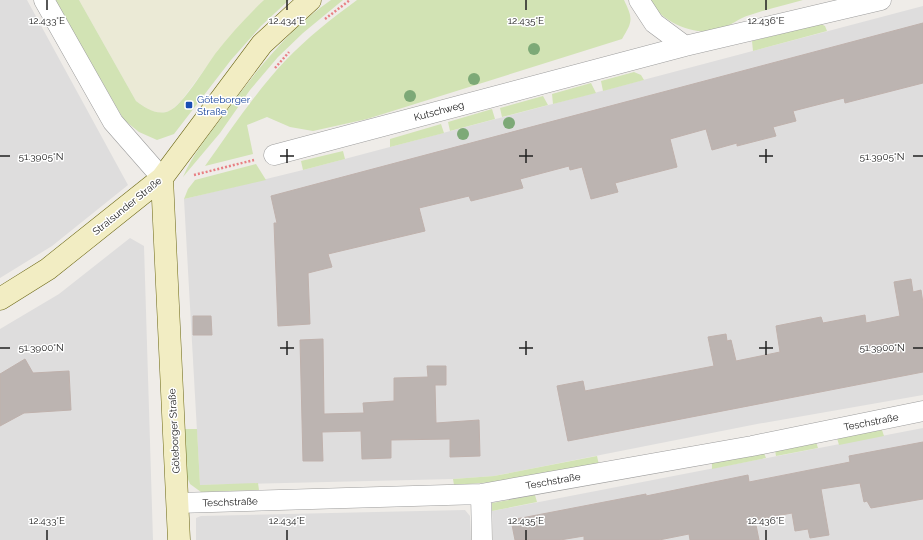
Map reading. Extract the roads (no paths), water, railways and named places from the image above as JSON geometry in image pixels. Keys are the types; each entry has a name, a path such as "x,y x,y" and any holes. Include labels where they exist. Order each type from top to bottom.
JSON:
{"street":[{"path":"44,0 113,122 162,178"},
{"name":"Stralsunder Straße","path":"0,299 48,269 162,178 262,44 310,0"},
{"path":"639,0 654,23 685,46"},
{"name":"Kutschweg","path":"274,155 685,46 881,0"},
{"name":"Göteborger Straße","path":"162,178 179,540"},
{"name":"Teschstraße","path":"177,503 481,494 752,446 923,411"},
{"path":"481,494 482,540"}],"place":[{"name":"Göteborger Straße","path":"189,105"}]}
